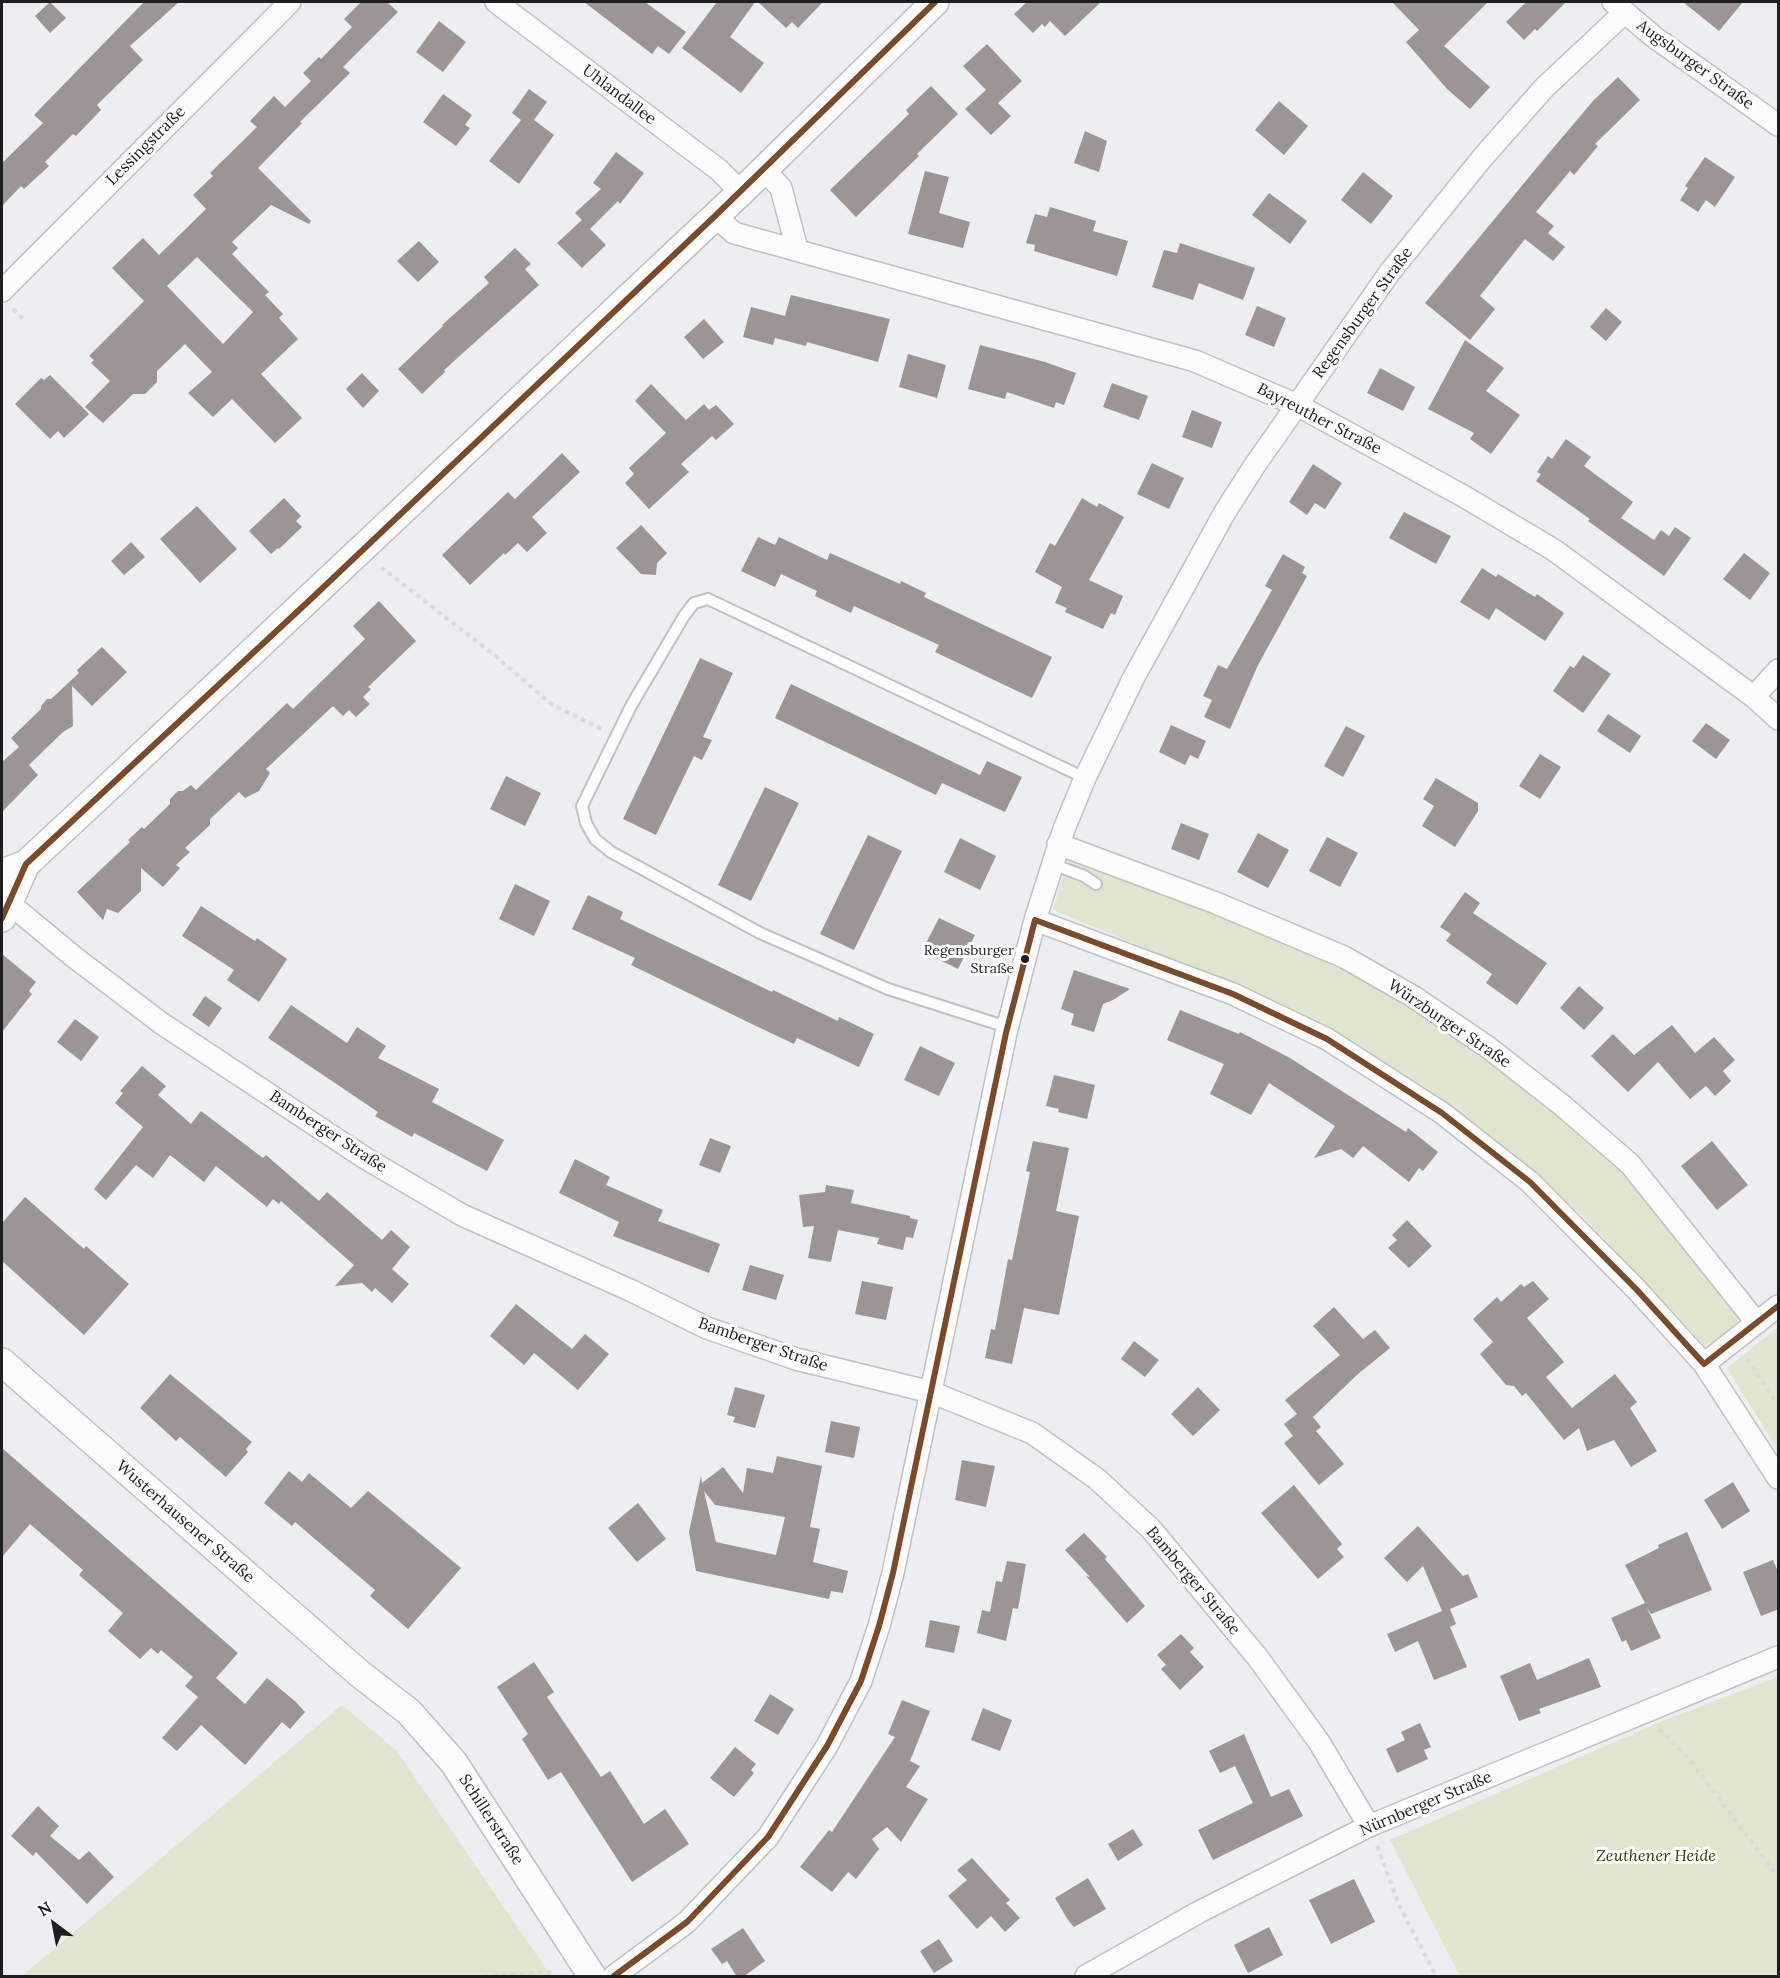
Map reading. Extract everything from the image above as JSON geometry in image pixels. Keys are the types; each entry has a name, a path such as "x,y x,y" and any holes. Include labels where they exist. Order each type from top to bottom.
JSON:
{"street":[{"name":"Lessingstraße","path":"2,291 290,2"},
{"name":"Uhlandallee","path":"496,2 719,170 741,192"},
{"path":"5,912 14,869 312,598 716,216 934,2"},
{"name":"Augsburger Straße","path":"1619,7 1654,37 1779,125"},
{"name":"Regensburger Straße","path":"614,1977 687,1922 768,1837 806,1780 861,1681 893,1573 1007,1027 1035,920 1058,844 1085,778 1134,677 1207,542 1248,477 1390,272 1483,157 1619,7"},
{"path":"763,169 781,188 797,249"},
{"name":"Bayreuther Straße","path":"716,216 734,233 1195,361 1297,405 1465,497 1554,550 1754,697 1779,719"},
{"path":"1754,697 1779,670"},
{"name":"Würzburger Straße","path":"1058,844 1216,903 1344,957 1414,997 1489,1048 1563,1106 1630,1164 1757,1323"},
{"name":"Bamberger Straße","path":"5,912 21,913 79,961 161,1023 365,1158 462,1215 633,1291 707,1328 796,1359 931,1392 1032,1433 1100,1481 1151,1529 1257,1658 1314,1734 1369,1826"},
{"path":"1035,920 1233,994 1327,1039 1442,1113 1530,1182 1630,1283 1704,1364 1779,1478"},
{"path":"1704,1364 1779,1305"},
{"name":"Wusterhausener Straße","path":"2,1362 369,1682"},
{"name":"Nürnberger Straße","path":"1086,1977 1199,1912 1369,1826 1779,1657"},
{"name":"Schillerstraße","path":"369,1682 409,1712 454,1763 592,1977"}],"lane":[{"path":"1007,1027 888,989 760,933 611,852 595,839 586,823 582,807 630,706 684,616 694,603 708,599 1085,778"},
{"path":"1052,864 1084,876 1096,884"}],"path":[{"path":"380,566 499,659 551,704 615,736"},
{"path":"1734,1341 1779,1405"},
{"path":"1643,1714 1686,1755 1779,1876"},
{"path":"1369,1826 1400,1907 1436,1977"},
{"path":"484,1977 552,1972"}],"green space":[{"path":"1068,858 1277,936 1374,985 1462,1042 1546,1104 1624,1174 1739,1319 1725,1338 1704,1345 1582,1215 1495,1142 1346,1037 1256,994 1053,910"},
{"path":"1778,1327 1778,1450 1727,1368"},
{"name":"Zeuthener Heide","path":"1778,1677 1778,1976 1460,1976 1390,1840 1667,1719"},
{"path":"342,1705 397,1751 551,1976 22,1976"}],"building":[{"path":"50,2 66,18 50,33 35,16"},
{"path":"144,2 179,2 130,46 143,60 97,105 101,110 76,136 73,134 45,162 49,166 24,189 21,186 2,206 2,163 43,123 34,115"},
{"path":"361,2 387,2 398,12 343,67 350,73 300,122 302,123 258,168 311,221 309,224 271,205 232,242 238,248 232,254 269,292 265,295 283,314 279,318 298,339 261,374 302,418 275,443 232,399 213,417 188,393 212,372 185,344 157,371 157,382 145,394 133,394 103,423 85,407 110,381 91,363 94,360 89,356 144,301 112,268 143,238 159,255 206,209 193,195 213,176 210,173 257,127 250,121 274,96 285,107 311,81 303,73 319,57 321,59 352,27 344,19","holes":["197,257 253,312 223,344 167,286"]},
{"path":"584,2 645,2 686,32 669,54 658,46 652,54"},
{"path":"717,2 755,2 730,37 764,63 741,93 682,48"},
{"path":"758,2 823,2 798,28 792,22 786,28"},
{"path":"1027,2 1101,2 1065,36 1050,21 1045,27 1042,24 1033,33 1014,14"},
{"path":"1392,2 1488,2 1444,46 1490,87 1470,109 1447,89 1406,42 1419,30"},
{"path":"1526,2 1566,2 1537,31 1535,29 1524,40 1506,22"},
{"path":"1683,2 1743,2 1719,31"},
{"path":"439,21 466,42 443,72 416,52"},
{"path":"987,44 1022,81 998,103 1011,116 991,135 965,109 986,90 963,66"},
{"path":"1618,77 1640,100 1595,144 1598,146 1574,175 1570,171 1536,212 1554,226 1548,233 1565,247 1553,261 1525,239 1480,296 1495,309 1470,340 1425,303 1593,101"},
{"path":"931,86 958,114 917,154 919,156 856,217 830,190 909,114 906,110"},
{"path":"529,89 547,102 534,120 554,135 519,184 489,161 521,120 512,113"},
{"path":"443,94 472,115 465,125 470,128 456,146 423,122"},
{"path":"1279,101 1308,126 1284,155 1255,130"},
{"path":"1085,131 1107,141 1099,172 1074,163"},
{"path":"616,152 644,173 620,204 618,201 590,229 606,245 582,268 557,243 582,220 575,213 601,189 593,183"},
{"path":"1705,157 1735,177 1715,207 1706,200 1698,212 1680,200 1688,188 1685,186"},
{"path":"925,171 949,177 939,213 970,222 963,248 908,234"},
{"path":"1363,172 1393,196 1371,224 1341,200"},
{"path":"1269,193 1307,221 1290,244 1252,215"},
{"path":"1050,207 1096,221 1093,231 1128,241 1117,276 1034,251 1035,245 1026,243 1035,214 1047,217"},
{"path":"419,241 439,262 418,282 397,261"},
{"path":"1180,243 1255,268 1243,300 1199,283 1193,300 1152,287 1164,250 1177,253"},
{"path":"515,248 531,264 525,269 539,285 444,370 445,372 422,394 398,369 489,283 484,277"},
{"path":"791,295 890,319 878,362 807,342 806,346 775,338 773,345 743,337 751,307 785,316"},
{"path":"1257,306 1286,318 1274,347 1245,335"},
{"path":"1606,308 1622,322 1606,341 1590,327"},
{"path":"704,319 724,342 703,359 684,337"},
{"path":"1465,340 1504,368 1486,391 1520,415 1491,454 1470,439 1474,433 1428,409"},
{"path":"980,345 1045,362 1076,373 1064,405 1056,402 1054,408 1007,392 1005,399 968,389"},
{"path":"908,354 946,365 937,398 899,387"},
{"path":"1380,368 1415,387 1403,411 1367,393"},
{"path":"362,373 379,391 363,408 346,389"},
{"path":"50,375 89,414 64,438 58,431 50,439 15,404 41,378 44,380"},
{"path":"1112,383 1148,396 1139,420 1103,407"},
{"path":"651,384 686,420 704,404 709,410 716,405 734,424 716,440 712,436 681,464 689,472 649,509 625,483 634,474 629,468 666,433 635,401"},
{"path":"1192,410 1222,422 1212,448 1182,437"},
{"path":"1566,439 1591,457 1584,466 1633,502 1621,518 1654,540 1661,530 1669,536 1675,527 1691,538 1664,576 1536,481 1541,474 1537,472 1548,456 1552,459"},
{"path":"562,453 580,472 532,517 547,533 527,552 518,543 470,585 442,555 508,492 515,499"},
{"path":"1152,463 1184,478 1169,509 1137,494"},
{"path":"1313,464 1342,483 1325,509 1315,503 1307,515 1289,502"},
{"path":"284,498 301,516 296,521 302,527 271,554 249,531"},
{"path":"1082,498 1097,507 1099,503 1124,517 1089,580 1123,596 1115,615 1111,613 1103,629 1065,612 1067,608 1055,603 1062,587 1035,572 1050,543 1055,546"},
{"path":"197,506 237,549 200,583 160,539"},
{"path":"1404,512 1451,536 1436,564 1389,538"},
{"path":"641,525 667,553 657,563 656,575 641,574 616,548"},
{"path":"758,537 775,545 779,537 827,560 830,553 900,584 901,581 926,593 924,597 1052,657 1032,698 935,652 939,645 854,606 851,613 815,596 817,591 781,574 775,587 741,571"},
{"path":"131,542 145,557 124,575 111,561"},
{"path":"1744,553 1770,573 1750,600 1723,579"},
{"path":"1283,554 1305,567 1302,573 1307,576 1258,665 1230,729 1204,717 1212,700 1203,696 1218,665 1227,669 1272,590 1265,586"},
{"path":"1482,568 1496,577 1498,574 1535,597 1537,594 1564,613 1545,641 1496,608 1489,620 1460,602"},
{"path":"379,601 416,641 368,687 371,689 363,697 370,704 356,717 349,710 343,716 333,706 266,769 270,773 259,791 245,798 239,792 210,819 210,825 185,848 190,852 176,865 180,868 163,887 141,868 141,891 118,913 107,909 103,920 77,892 130,842 128,840 142,827 144,829 170,804 170,799 178,791 183,791 191,785 196,790 287,703 293,709 365,639 353,626"},
{"path":"102,647 127,672 92,706 72,686 73,726 63,732 29,765 38,775 2,812 2,762 19,747 11,738 41,709 47,699 51,699 79,673 77,670"},
{"path":"1583,655 1611,674 1583,713 1553,691 1570,666 1574,668"},
{"path":"700,658 733,673 703,737 712,740 702,760 694,756 656,835 623,819"},
{"path":"791,684 980,775 987,761 1022,777 1005,812 942,783 936,795 775,718"},
{"path":"1608,714 1641,736 1630,753 1597,731"},
{"path":"1706,723 1730,740 1716,759 1692,741"},
{"path":"1171,725 1206,741 1198,759 1190,755 1185,765 1159,752"},
{"path":"1346,726 1365,736 1343,777 1324,766"},
{"path":"1540,754 1561,767 1540,799 1519,786"},
{"path":"506,776 541,793 525,826 490,809"},
{"path":"1436,778 1478,803 1478,811 1455,847 1422,826 1434,806 1423,799"},
{"path":"765,787 799,803 751,901 718,885"},
{"path":"1181,823 1209,834 1199,860 1171,849"},
{"path":"1258,833 1289,850 1268,888 1237,872"},
{"path":"868,835 902,851 854,950 820,934"},
{"path":"1327,837 1358,853 1340,887 1309,871"},
{"path":"960,838 996,856 980,890 944,872"},
{"path":"515,884 550,901 534,936 499,919"},
{"path":"1465,892 1480,903 1473,913 1547,963 1517,1005 1486,983 1492,974 1446,941 1451,934 1440,927"},
{"path":"588,895 623,912 620,919 772,992 773,990 838,1021 839,1017 874,1034 859,1067 797,1038 794,1044 756,1026 631,965 635,958 572,929"},
{"path":"201,906 255,941 257,938 287,959 259,1002 227,980 234,970 182,936"},
{"path":"939,918 975,935 958,969 922,951"},
{"path":"2,954 36,982 29,991 32,994 2,1032"},
{"path":"1074,970 1130,989 1103,1004 1094,1032 1071,1025 1074,1014 1061,1009"},
{"path":"1579,986 1604,1008 1584,1030 1560,1008"},
{"path":"205,996 222,1008 209,1027 192,1015"},
{"path":"291,1005 347,1043 357,1027 386,1046 378,1058 439,1089 432,1102 504,1140 487,1171 414,1133 412,1137 375,1116 378,1112 268,1038"},
{"path":"1180,1010 1239,1034 1240,1032 1290,1058 1406,1132 1408,1128 1438,1152 1423,1171 1419,1168 1409,1182 1363,1146 1353,1158 1341,1149 1314,1158 1335,1126 1269,1083 1251,1115 1210,1094 1224,1064 1167,1040"},
{"path":"75,1019 99,1037 81,1061 57,1042"},
{"path":"1672,1025 1695,1053 1714,1037 1735,1060 1723,1071 1731,1081 1715,1096 1706,1086 1690,1099 1658,1062 1628,1092 1591,1056 1613,1034 1634,1055"},
{"path":"920,1046 955,1063 939,1096 904,1080"},
{"path":"142,1066 166,1086 158,1095 191,1124 201,1111 263,1158 266,1155 319,1201 327,1192 382,1240 391,1230 410,1247 392,1269 409,1284 392,1303 375,1288 372,1292 362,1283 335,1286 354,1265 281,1201 279,1204 273,1199 267,1207 216,1166 204,1182 170,1155 153,1178 136,1165 106,1200 94,1189 143,1127 115,1103 123,1093 120,1091"},
{"path":"1054,1075 1095,1085 1087,1119 1058,1112 1059,1109 1046,1106"},
{"path":"710,1138 731,1146 720,1173 699,1165"},
{"path":"1033,1141 1069,1148 1056,1211 1079,1216 1059,1315 1024,1308 1012,1364 985,1358 991,1329 995,1330 1008,1259 1012,1260 1030,1172 1026,1171"},
{"path":"1712,1141 1748,1185 1717,1210 1681,1166"},
{"path":"575,1159 610,1177 606,1185 663,1210 658,1221 720,1244 709,1273 613,1236 619,1222 559,1193"},
{"path":"826,1185 854,1190 851,1203 910,1216 918,1220 913,1238 906,1237 903,1250 877,1244 879,1238 838,1230 831,1262 808,1258 814,1226 803,1227 799,1195 825,1192"},
{"path":"25,1197 84,1249 86,1246 129,1284 84,1335 2,1261 2,1223"},
{"path":"1407,1220 1432,1246 1409,1268 1388,1248 1397,1240 1392,1235"},
{"path":"750,1265 784,1275 776,1300 742,1290"},
{"path":"862,1281 893,1287 886,1320 855,1314"},
{"path":"1533,1281 1549,1299 1527,1318 1564,1362 1546,1377 1572,1408 1615,1374 1637,1402 1630,1408 1657,1451 1631,1467 1614,1440 1587,1451 1579,1428 1564,1440 1526,1393 1522,1396 1514,1386 1506,1385 1480,1354 1493,1342 1473,1319 1497,1297 1501,1302 1521,1284 1524,1287"},
{"path":"516,1304 572,1349 585,1334 609,1354 578,1390 534,1353 524,1365 490,1336"},
{"path":"1334,1307 1363,1339 1375,1330 1390,1348 1358,1374 1313,1417 1321,1427 1316,1431 1344,1464 1319,1485 1284,1443 1293,1436 1284,1424 1297,1414 1285,1400 1340,1355 1313,1326"},
{"path":"1134,1341 1159,1360 1145,1377 1121,1359"},
{"path":"170,1374 252,1442 246,1449 248,1452 226,1477 180,1437 176,1441 140,1408"},
{"path":"735,1387 765,1395 755,1428 733,1422 735,1417 727,1415"},
{"path":"1198,1387 1220,1410 1193,1436 1171,1414"},
{"path":"831,1421 860,1427 854,1458 825,1452"},
{"path":"2,1448 238,1653 216,1678 245,1704 267,1678 296,1702 305,1712 290,1729 282,1722 245,1765 201,1725 177,1751 162,1738 198,1697 185,1686 193,1677 161,1650 158,1654 151,1648 140,1659 108,1631 123,1613 79,1575 83,1570 30,1524 2,1557"},
{"path":"777,1456 822,1466 810,1527 820,1529 813,1562 848,1571 843,1593 831,1591 829,1599 696,1571 689,1532 701,1476 702,1483 723,1467 743,1493 747,1468 773,1473","holes":["704,1491 715,1505 785,1517 776,1555 716,1542"]},
{"path":"962,1460 995,1466 986,1507 955,1500"},
{"path":"289,1471 302,1482 309,1473 351,1508 368,1491 461,1568 408,1629 370,1596 375,1590 295,1522 292,1526 264,1503"},
{"path":"1733,1482 1750,1511 1722,1529 1704,1500"},
{"path":"1294,1485 1342,1544 1337,1549 1344,1557 1318,1579 1261,1513"},
{"path":"638,1503 666,1539 637,1562 608,1528"},
{"path":"1418,1526 1463,1576 1468,1574 1478,1597 1450,1609 1456,1624 1450,1627 1467,1667 1434,1680 1418,1641 1395,1652 1387,1634 1442,1611 1423,1566 1407,1582 1384,1558"},
{"path":"1687,1532 1712,1590 1651,1614 1647,1608 1661,1638 1631,1651 1626,1640 1622,1642 1611,1618 1645,1603 1625,1565 1659,1548 1658,1545"},
{"path":"1084,1533 1107,1557 1105,1559 1145,1606 1127,1623 1065,1550"},
{"path":"1773,1560 1779,1574 1779,1609 1761,1616 1743,1572"},
{"path":"1007,1561 1026,1564 1018,1609 1013,1608 1006,1641 977,1633 982,1610 990,1612 996,1581 1002,1582"},
{"path":"930,1620 960,1626 954,1653 925,1647"},
{"path":"1181,1634 1194,1648 1190,1652 1204,1667 1180,1690 1161,1669 1166,1665 1157,1655"},
{"path":"1589,1658 1601,1687 1539,1709 1541,1713 1519,1721 1500,1676 1530,1663 1537,1680"},
{"path":"534,1662 554,1692 547,1697 601,1777 610,1771 644,1824 665,1809 689,1844 632,1882 561,1772 548,1780 522,1739 528,1734 497,1687"},
{"path":"770,1694 794,1709 778,1735 754,1721"},
{"path":"902,1700 930,1711 910,1761 920,1766 906,1787 928,1799 901,1842 887,1827 872,1839 879,1849 856,1879 848,1872 832,1892 800,1867 829,1830 832,1832 895,1737 888,1734"},
{"path":"983,1708 1012,1720 1000,1751 971,1740"},
{"path":"1420,1723 1431,1747 1424,1750 1428,1759 1397,1773 1386,1749 1405,1740 1401,1732"},
{"path":"1244,1734 1271,1797 1289,1789 1303,1816 1213,1860 1198,1830 1253,1803 1235,1766 1220,1773 1209,1751"},
{"path":"735,1747 756,1764 751,1770 754,1773 734,1797 710,1778"},
{"path":"38,1806 59,1826 50,1836 79,1860 89,1851 114,1877 87,1904 36,1852 33,1856 11,1836"},
{"path":"1133,1829 1143,1845 1118,1861 1108,1844"},
{"path":"972,1858 1010,1900 1006,1903 1020,1918 1005,1932 991,1916 977,1929 948,1896 967,1880 957,1870"},
{"path":"1088,1878 1106,1909 1074,1927 1055,1898"},
{"path":"1354,1879 1375,1922 1331,1944 1309,1900"},
{"path":"1269,1927 1283,1955 1248,1973 1234,1945"},
{"path":"743,1928 765,1961 743,1977 737,1977 727,1961 722,1964 711,1949"},
{"path":"939,1939 953,1961 934,1973 920,1951"}],"transit line":[{"path":"2,918 26,864 312,598 715,216 935,2"},
{"path":"614,1976 687,1922 768,1837 827,1746 861,1681 893,1573 1006,1033 1035,920 1233,994 1327,1039 1442,1113 1530,1182 1637,1290 1704,1364 1778,1306"}],"place":[{"name":"Regensburger Straße","path":"1025,959"}]}
